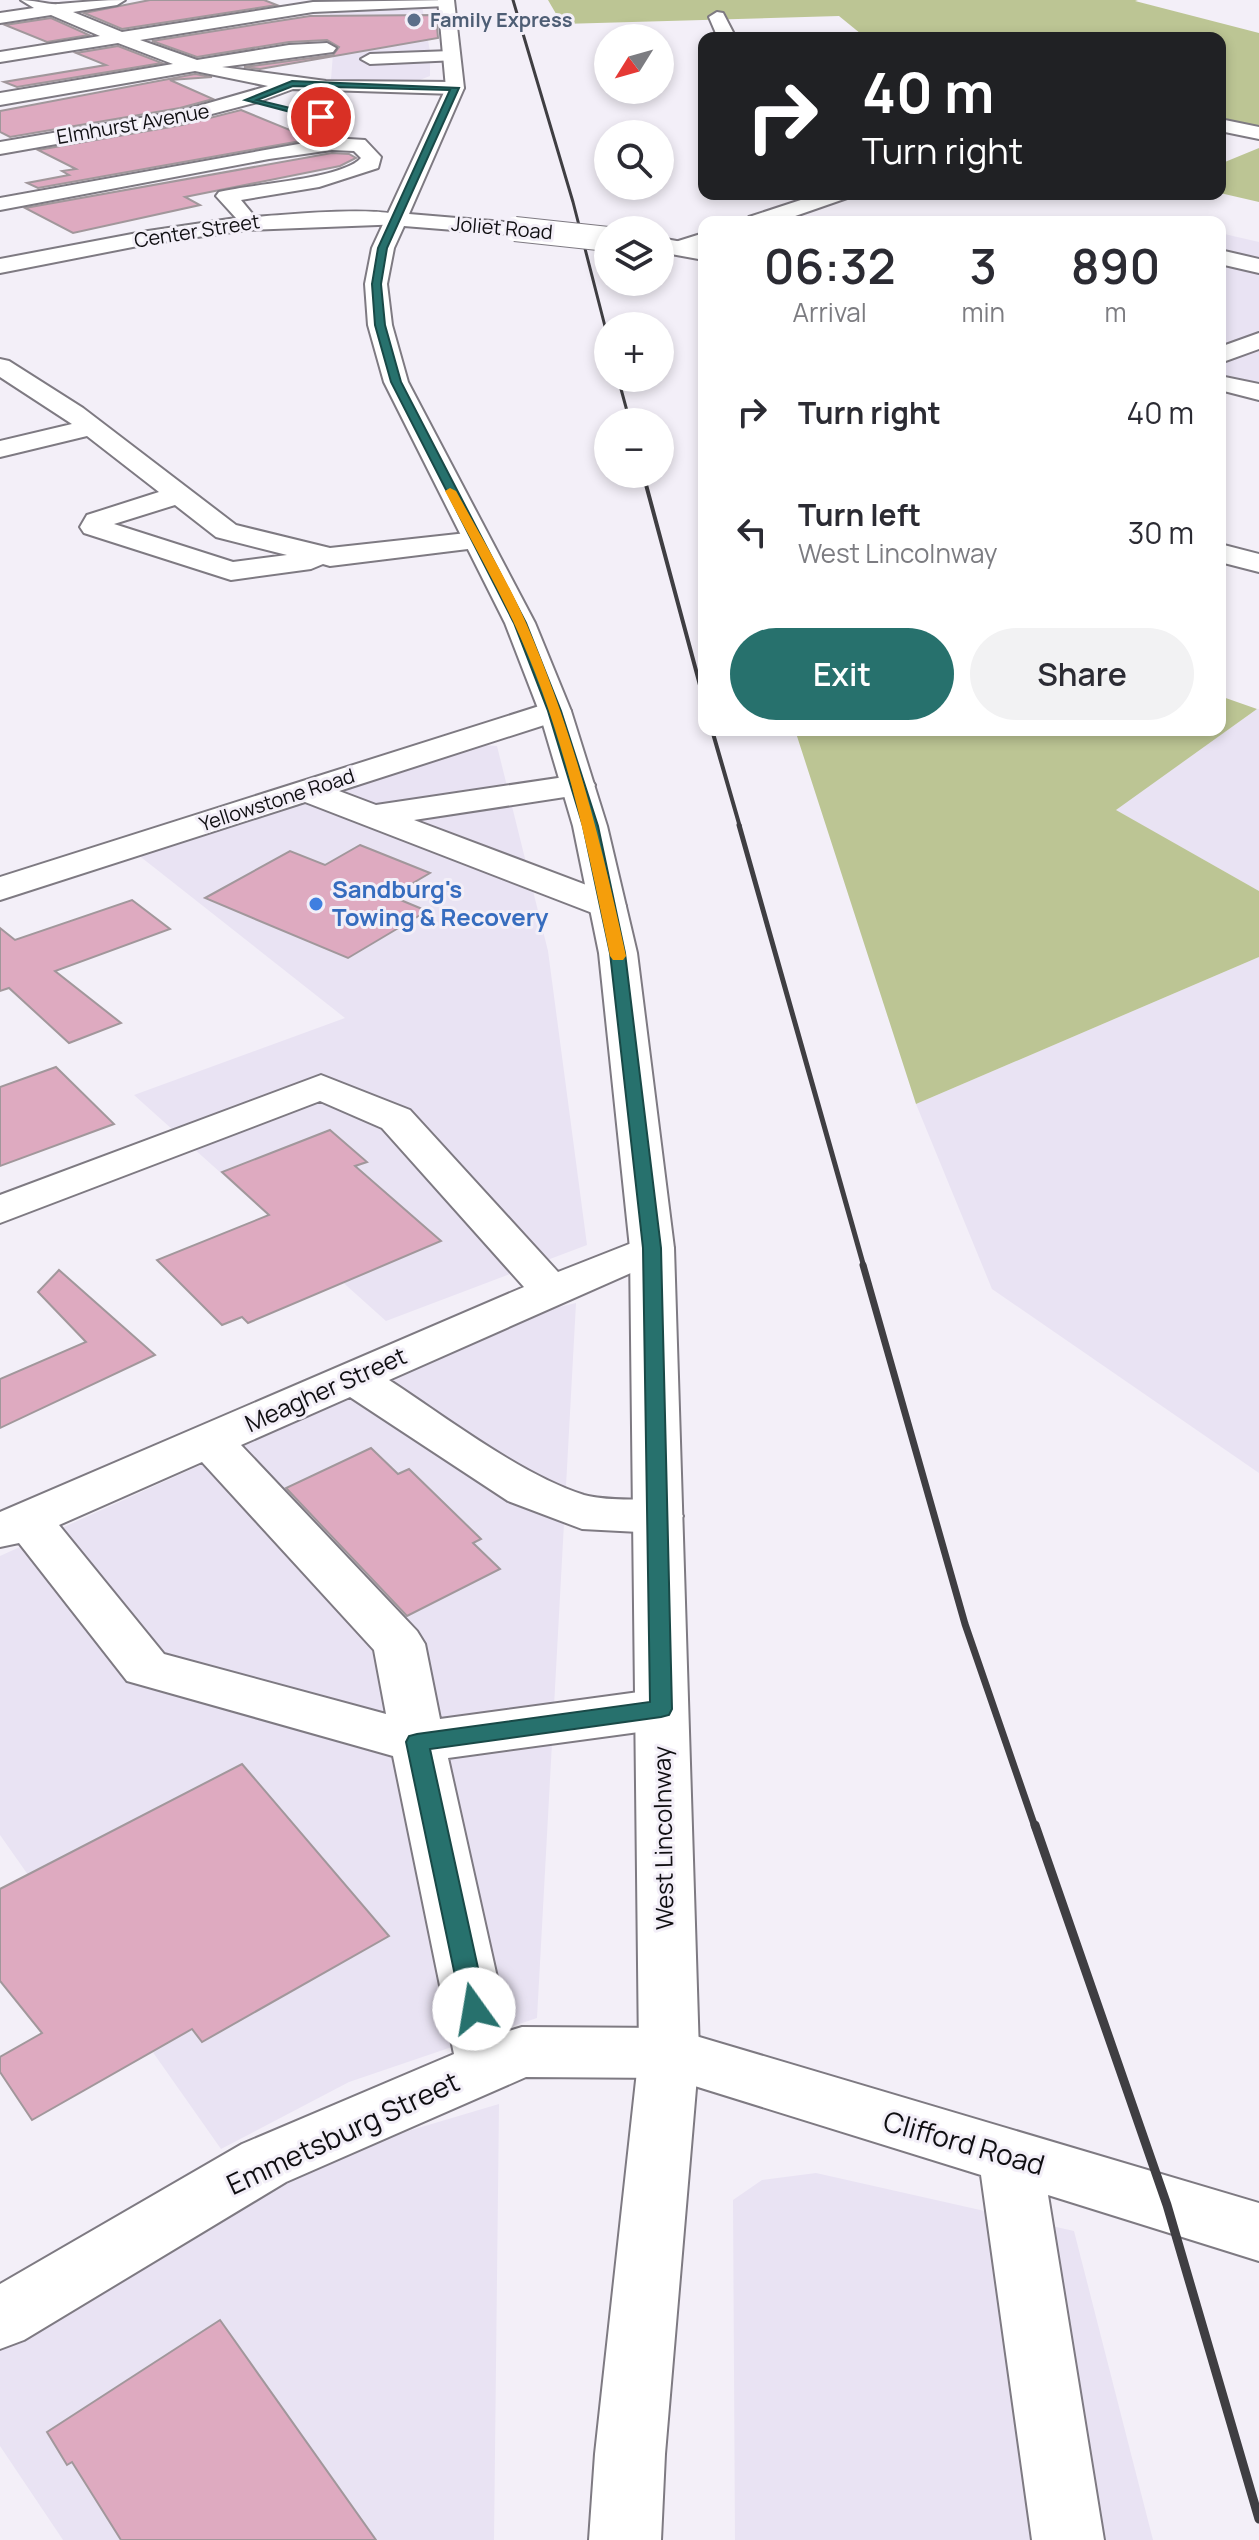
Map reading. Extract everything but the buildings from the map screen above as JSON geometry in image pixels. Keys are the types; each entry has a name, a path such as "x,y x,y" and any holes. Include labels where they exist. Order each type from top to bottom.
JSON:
{"street":[{"path":"29,0 198,66 292,83"},
{"path":"0,18 117,0"},
{"path":"0,99 289,50 388,4 446,0 441,31 451,56 455,88"},
{"path":"223,4 256,16 328,33"},
{"path":"388,4 392,25"},
{"path":"0,57 256,16"},
{"path":"717,17 724,32"},
{"path":"318,86 328,33"},
{"path":"351,87 358,59 451,56"},
{"name":"Elmhurst Avenue","path":"0,148 201,112 249,100 292,83 455,88"},
{"name":"West Lincolnway","path":"455,88 383,248 376,284 380,325 396,382 520,623 555,711 578,785 618,953 652,1248 669,2053 630,2454 625,2540"},
{"path":"249,100 287,108"},
{"path":"1226,126 1259,133"},
{"path":"0,204 332,144 360,136 371,157 371,164 337,176 226,196 251,222"},
{"path":"770,216 803,200"},
{"name":"Center Street","path":"0,266 170,233 251,222 341,216 396,219"},
{"name":"Joliet Road","path":"396,219 594,237"},
{"path":"383,248 414,236 475,226"},
{"path":"24,241 50,256"},
{"path":"674,246 698,241"},
{"path":"674,248 698,252"},
{"path":"1226,258 1259,266"},
{"path":"1233,326 1259,333"},
{"path":"1226,354 1259,340"},
{"path":"1,368 91,427 226,531 330,557"},
{"path":"1226,384 1259,392"},
{"path":"0,449 91,427"},
{"path":"179,495 107,517 97,521 94,527 231,571 476,540"},
{"path":"1226,555 1259,563"},
{"name":"Yellowstone Road","path":"0,889 555,711"},
{"path":"374,815 578,785"},
{"path":"307,791 608,906"},
{"path":"0,1210 321,1087 396,1119 552,1292"},
{"name":"Meagher Street","path":"14,1526 652,1248"},
{"path":"353,1378 525,1490 582,1512 658,1516"},
{"path":"210,1441 399,1644 487,2067"},
{"path":"14,1526 146,1668 417,1742 661,1709"},
{"name":"Emmetsburg Street","path":"0,2319 264,2163 522,2052 669,2053"},
{"name":"Clifford Road","path":"669,2053 1010,2159 1061,2171 1259,2232"},
{"path":"1010,2159 1068,2540"}],"shaded area":[{"path":"329,0 421,0 430,52 430,76 417,81 331,79 333,54"},
{"path":"1226,234 1259,242 1259,384 1226,376"},
{"path":"1259,709 1259,891 1115,810 1219,736 1226,736 1226,731"},
{"path":"481,745 497,746 548,951 587,1245 386,1321 134,1095 345,1018 137,854"},
{"path":"1259,957 1259,1473 992,1289 916,1104"},
{"path":"576,1303 537,2018 349,2082 221,2149 0,1835 0,1556 538,1312"},
{"path":"499,2104 494,2540 63,2540 0,2446 0,2349 255,2197 371,2142"},
{"path":"816,2173 1074,2231 1153,2540 735,2540 733,2200 762,2180"}],"green space":[{"path":"548,0 1138,0 1135,1 1259,33 1259,127 1226,120 1226,32 859,32 839,16 562,24"},
{"path":"1259,148 1259,202 1226,194 1226,162"},
{"path":"1226,698 1257,709 1226,731"},
{"path":"797,736 1219,736 1116,810 1259,891 1259,957 916,1104"}],"railway":[{"path":"513,0 573,202 601,312"},
{"path":"622,392 626,408"},
{"path":"647,488 698,678"},
{"path":"714,736 740,827"},
{"path":"739,825 864,1267"},
{"path":"863,1265 965,1624 1035,1827"},
{"path":"1035,1825 1167,2205 1259,2519"}],"slow traffic":[{"path":"450,491 520,623 555,711 590,826 618,956"}],"place":[{"name":"Family Express","path":"414,20"},
{"name":"Sandburg's Towing & Recovery","path":"316,904"}],"route":[{"path":"321,117 249,100 292,83 455,88 383,248 376,284 380,325 396,382 520,623 555,711 590,826 618,953 652,1248 661,1709 417,1742 474,2009"}]}
